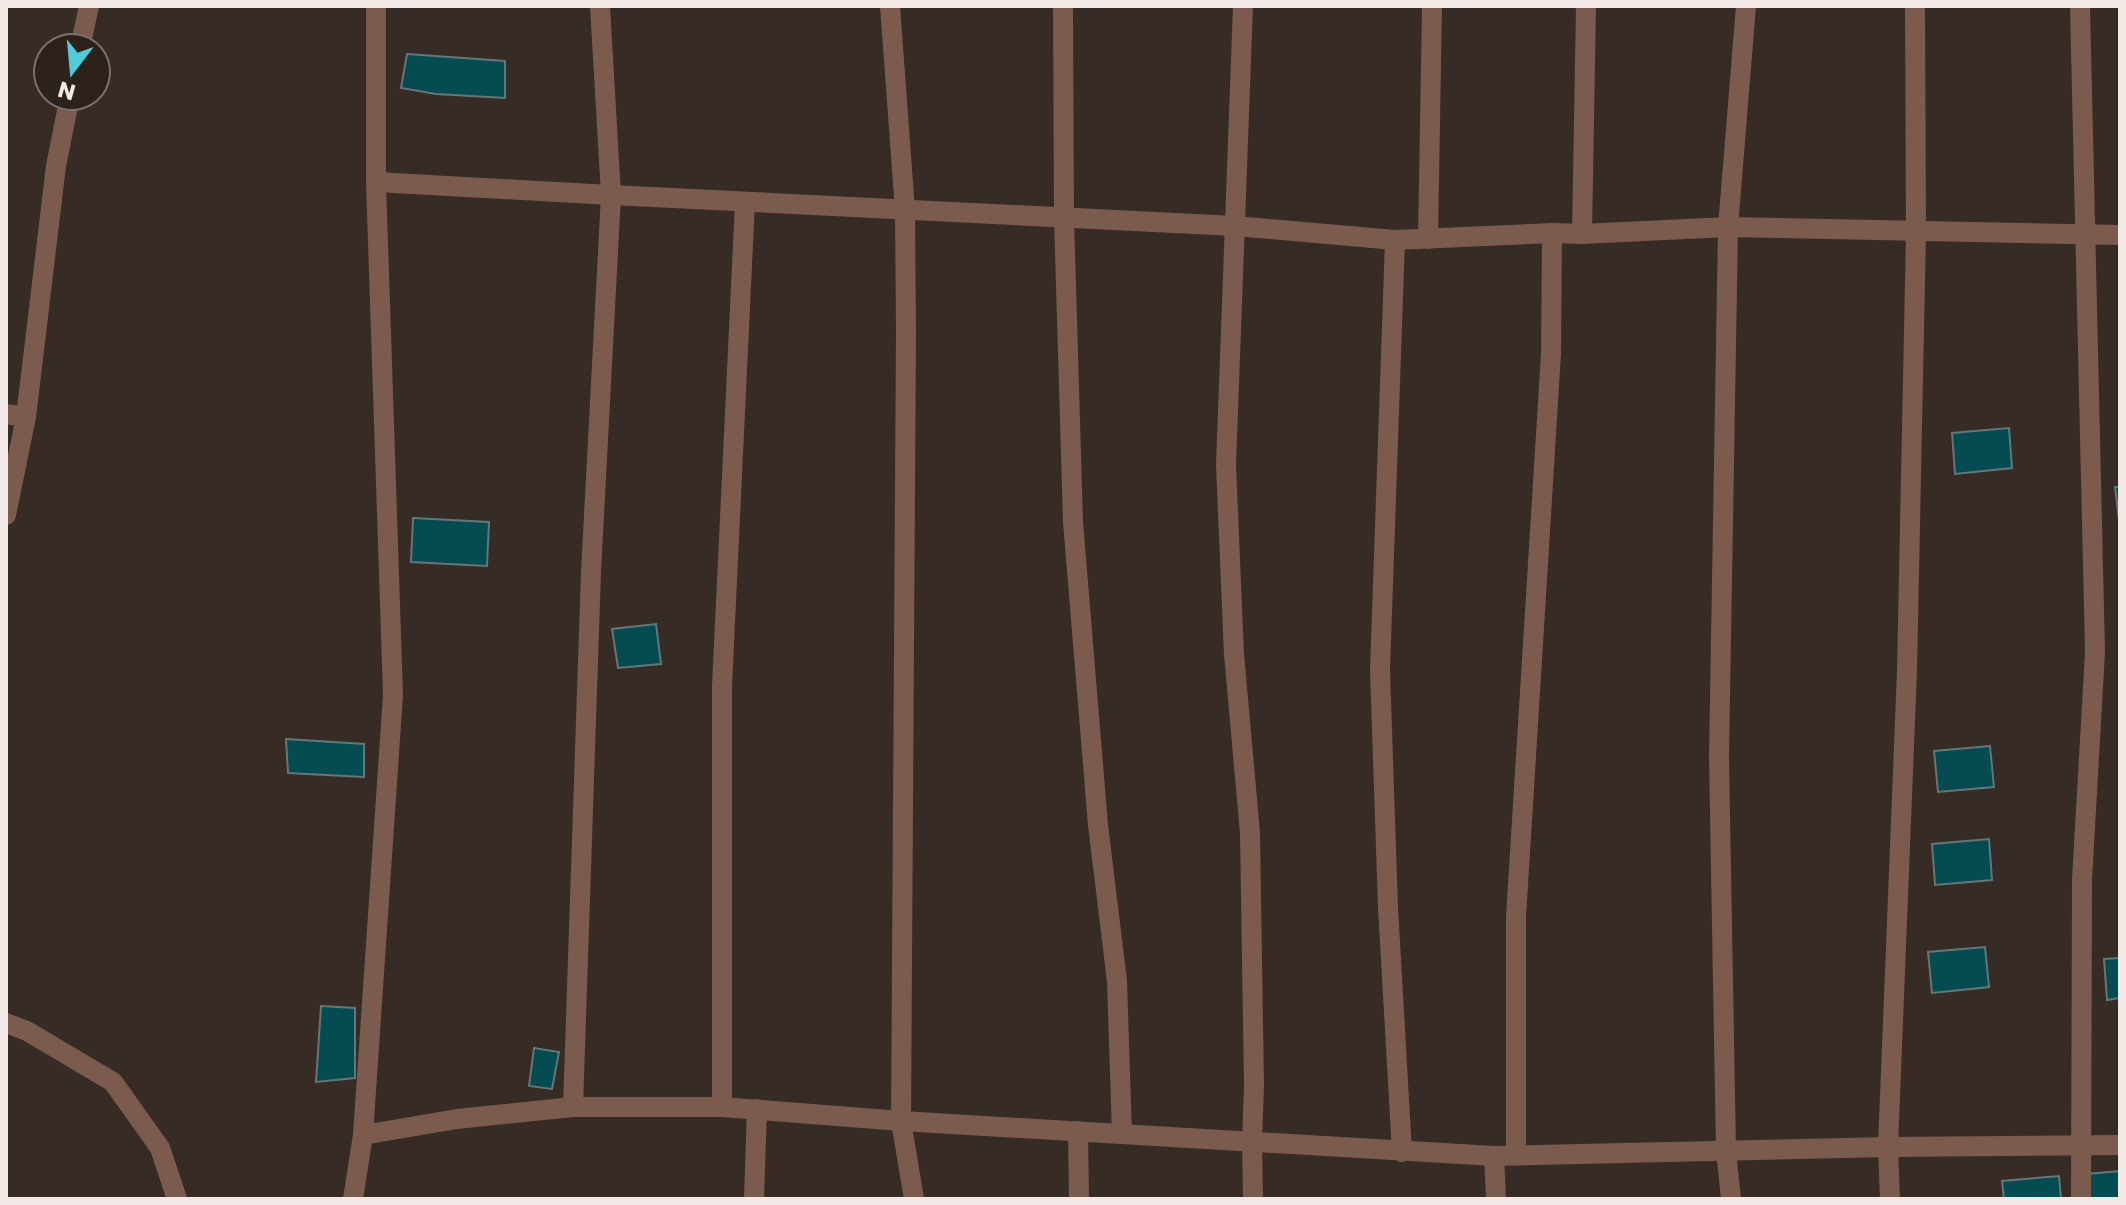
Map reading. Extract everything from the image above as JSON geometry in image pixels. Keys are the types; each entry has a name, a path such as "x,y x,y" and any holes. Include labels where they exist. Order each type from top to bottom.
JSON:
{"street":[{"path":"83,32 89,6"},
{"path":"353,1199 363,1135 393,695 376,182 376,6"},
{"path":"573,1107 591,572 611,195 600,6"},
{"path":"890,6 905,210 901,1121 914,1199"},
{"path":"1063,6 1064,218 1073,522 1098,825 1117,981 1122,1134"},
{"path":"1243,6 1226,465 1234,654 1250,833 1253,1199"},
{"path":"1428,239 1432,6"},
{"path":"1582,234 1586,6"},
{"path":"1731,1199 1726,1151 1719,757 1728,227 1746,6"},
{"path":"1890,1199 1888,1147 1907,671 1916,232 1915,6"},
{"path":"2080,6 2095,652 2082,880 2081,1199"},
{"path":"6,515 16,415 67,112"},
{"path":"376,182 1235,226 1395,240 1728,227 2120,235"},
{"path":"722,1107 722,686 745,202"},
{"path":"1516,1155 1516,917 1551,354 1552,233"},
{"path":"1395,240 1380,670 1388,907 1402,1152"},
{"path":"6,1023 27,1031 113,1082 160,1148 177,1199"},
{"path":"363,1135 457,1119 573,1107 722,1107 901,1121 1494,1156 2120,1145"},
{"path":"754,1199 757,1109"},
{"path":"1078,1131 1079,1199"},
{"path":"1494,1156 1496,1199"}],"building":[{"path":"407,54 505,61 505,98 436,94 401,88"},
{"path":"2009,428 2012,468 1955,474 1952,433"},
{"path":"2115,487 2120,487 2120,528"},
{"path":"413,518 489,522 487,566 411,562"},
{"path":"656,624 661,664 618,668 612,629"},
{"path":"286,739 364,744 364,777 288,773"},
{"path":"1990,746 1994,787 1938,792 1934,751"},
{"path":"1989,839 1992,880 1935,885 1932,844"},
{"path":"1985,947 1989,987 1932,993 1928,952"},
{"path":"2120,958 2120,998 2107,1000 2104,959"},
{"path":"321,1006 355,1008 355,1078 316,1082"},
{"path":"534,1048 559,1052 552,1089 529,1086"},
{"path":"2120,1171 2120,1199 2088,1199 2086,1174"},
{"path":"2059,1176 2061,1199 2004,1199 2002,1181"}]}
